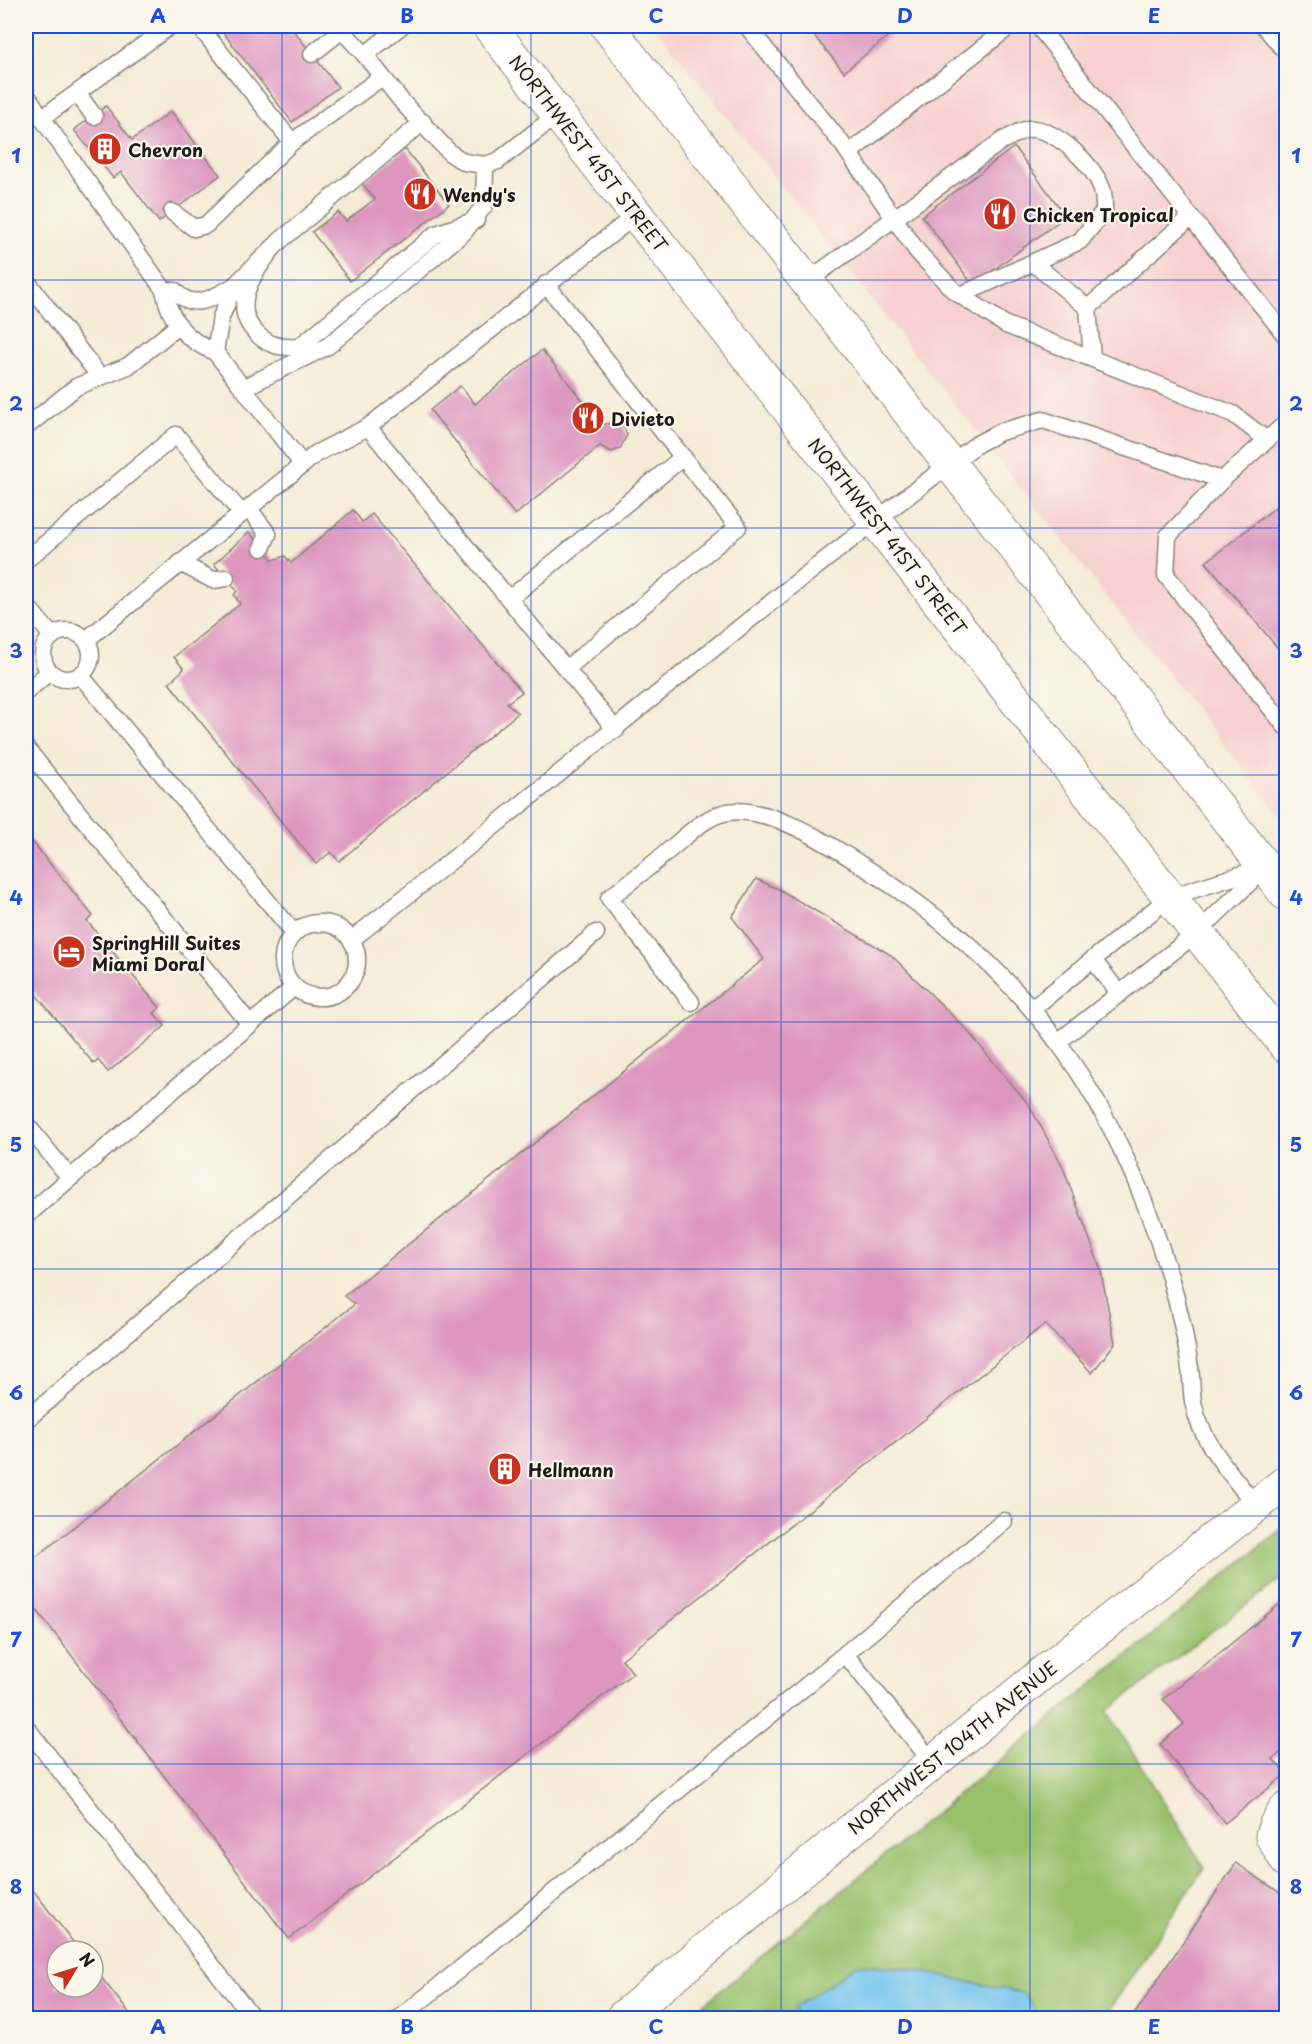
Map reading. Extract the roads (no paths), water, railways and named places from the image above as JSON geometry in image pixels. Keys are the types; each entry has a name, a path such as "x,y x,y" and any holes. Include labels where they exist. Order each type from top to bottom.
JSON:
{"main road":[{"name":"NORTHWEST 41ST STREET","path":"489,26 1287,1046"},
{"path":"607,26 1287,894"},
{"name":"NORTHWEST 104TH AVENUE","path":"622,2019 933,1763 1287,1482"},
{"path":"1287,1809 1275,1826 1272,1836 1287,1860"}],"lane":[{"path":"42,118 170,26"},
{"path":"199,26 225,47 261,93 292,142"},
{"path":"365,55 401,26"},
{"path":"747,26 849,153 917,250 961,295 1006,325 1233,414 1267,441"},
{"path":"849,153 1010,26"},
{"path":"1038,26 1287,336"},
{"path":"1264,26 1287,52"},
{"path":"312,54 340,28 456,159 485,165 503,158 558,114"},
{"path":"172,212 194,228 206,225 292,142 382,77"},
{"path":"77,93 94,116"},
{"path":"26,94 164,290 168,312 194,344 214,352 303,465"},
{"path":"164,290 175,291 181,298 193,303 215,297 234,286 273,248 423,122"},
{"path":"806,282 894,216 1003,140 1027,129 1042,129 1061,139 1088,167 1103,191 1104,211 1080,241 961,295"},
{"path":"243,388 328,346 476,220 484,206 485,165"},
{"path":"86,640 303,465 330,445 368,427 637,214"},
{"path":"1088,308 1191,217"},
{"path":"273,248 252,279 244,301 244,316 254,332 272,345 285,348 299,347 436,234 476,220"},
{"path":"1033,263 1088,308 1092,357"},
{"path":"26,280 100,377"},
{"path":"546,285 738,527 566,669"},
{"path":"214,352 221,317 234,286"},
{"path":"26,428 76,387 128,366 179,325"},
{"path":"351,940 616,730 875,520 949,465 1000,432 1043,420 1222,480"},
{"path":"1287,423 1222,480 1168,536 1166,575 1287,727"},
{"path":"368,427 616,730"},
{"path":"26,560 176,435 268,534 262,548"},
{"path":"509,599 683,457"},
{"path":"180,563 213,580 226,578"},
{"path":"26,605 52,636"},
{"path":"70,631 86,640 91,659 81,675 61,679 49,672 42,658 46,642 52,636 70,631"},
{"path":"26,692 49,672"},
{"path":"81,675 294,933"},
{"path":"26,748 250,1024"},
{"path":"691,1002 609,898 701,824 720,814 741,811 759,813 798,829 887,882 969,943 1033,1008 1059,1041 1099,1104 1128,1161 1151,1215 1177,1302 1186,1341 1194,1406 1205,1435 1256,1506"},
{"path":"1033,1008 1170,897 1265,867"},
{"path":"1059,1041 1198,932 1265,867"},
{"path":"324,923 339,928 351,940 356,950 356,971 344,989 324,997 303,993 294,987 284,970 282,960 287,941 294,933 308,925 324,923"},
{"path":"26,1420 596,933"},
{"path":"1093,960 1120,994"},
{"path":"26,1216 294,987"},
{"path":"26,1124 70,1178"},
{"path":"400,2019 1004,1521"},
{"path":"845,1654 933,1763"},
{"path":"26,1727 253,2019"}],"water":[{"path":"858,1964 904,1968 1023,1993 1041,2018 798,2018 794,2008"}],"place":[{"name":"Chevron","path":"105,149"},
{"name":"Wendy's","path":"420,194"},
{"name":"Chicken Tropical","path":"1000,214"},
{"name":"Divieto","path":"588,418"},
{"name":"SpringHill Suites Miami Doral","path":"69,952"},
{"name":"Hellmann","path":"505,1469"}]}
